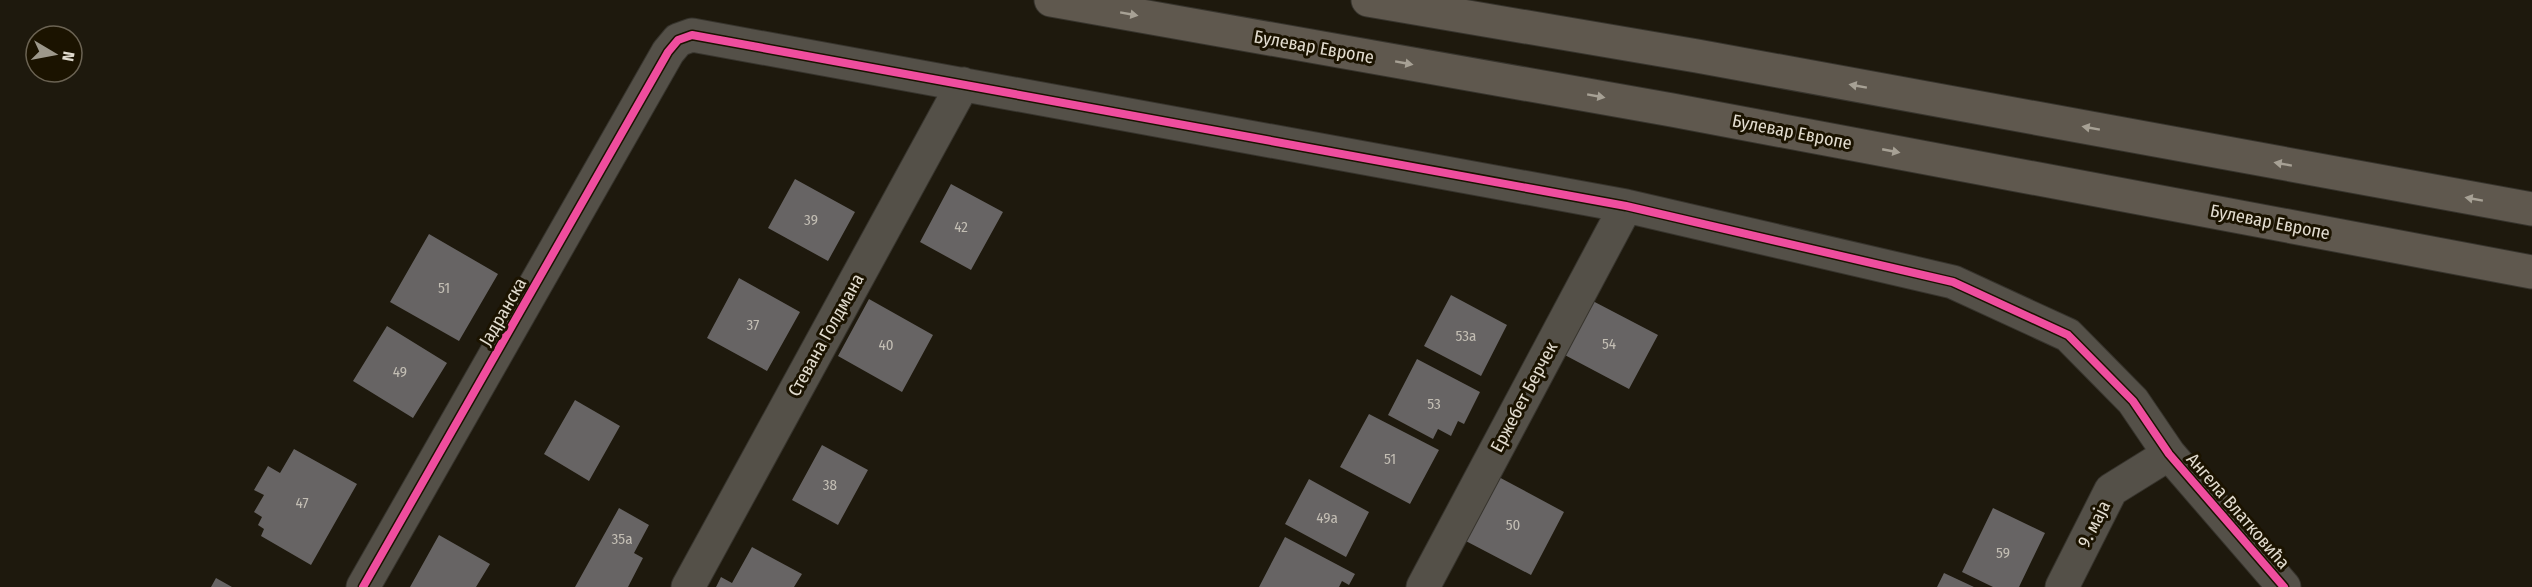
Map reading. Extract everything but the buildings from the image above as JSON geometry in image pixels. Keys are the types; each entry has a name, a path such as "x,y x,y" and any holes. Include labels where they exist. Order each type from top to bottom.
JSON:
{"main road":[{"name":"Булевар Европе","path":"1051,0 1672,110 2532,272"},
{"path":"1368,0 1697,56 2532,209"}],"street":[{"name":"Ангела Влатковића","path":"668,52 678,40 692,35 1626,206 1953,282 2068,334 2133,401 2169,454 2284,587"},
{"name":"Јадранска","path":"363,587 668,52"},
{"name":"Стевана Голдмана","path":"688,587 963,84"},
{"name":"Ержебет Берчек","path":"1423,587 1626,206"},
{"name":"9. маја","path":"2062,587 2111,490 2169,454"}],"cycle path":[{"path":"363,587 668,52 678,40 692,35 1626,206 1953,282 2068,335 2133,401 2169,454 2284,587"}]}
